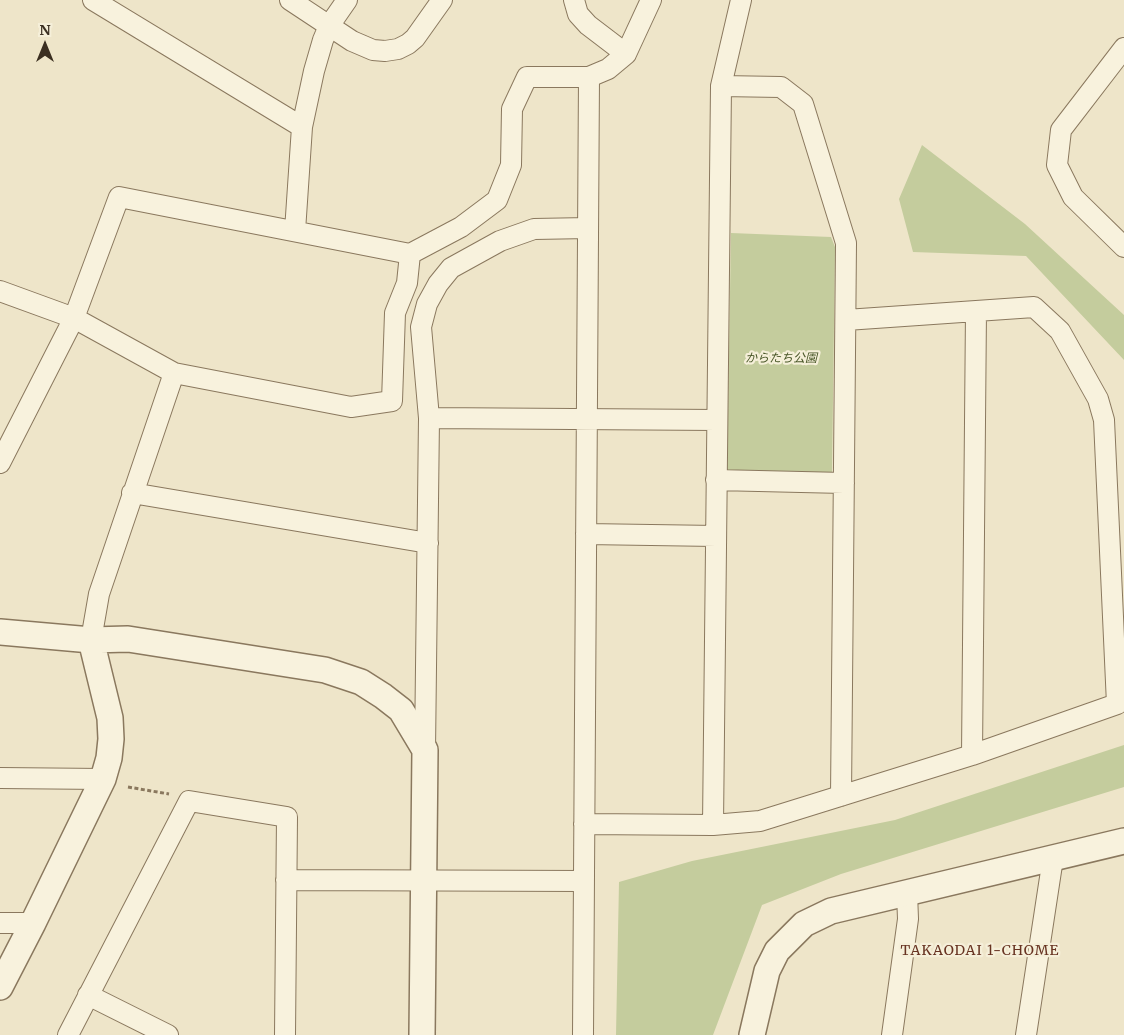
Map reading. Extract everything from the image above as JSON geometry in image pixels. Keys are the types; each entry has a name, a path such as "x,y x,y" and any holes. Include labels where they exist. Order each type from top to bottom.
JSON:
{"street":[{"path":"94,0 302,127"},
{"path":"290,0 364,47 385,51 398,49 415,38 442,0"},
{"path":"295,231 302,127 318,54 329,26 347,0"},
{"path":"574,0 578,14 588,25 626,54"},
{"path":"0,463 74,318 119,198 410,254 461,227 497,200 511,165 512,109 527,77 589,77 608,70 626,54 651,0"},
{"path":"713,825 721,86 741,0"},
{"path":"1124,48 1061,130 1057,165 1073,197 1124,247"},
{"path":"583,1035 589,77"},
{"path":"721,86 781,87 803,104 846,243 841,796"},
{"path":"422,1035 429,418 421,327 426,304 438,284 451,268 500,241 534,229 588,228"},
{"path":"0,291 74,318 174,373 351,407 392,401 395,313 407,283 410,254"},
{"path":"584,824 713,825 760,821 972,755 1117,704 1104,420 1098,399 1060,332 1034,307 846,320"},
{"path":"972,755 976,311"},
{"path":"0,987 34,923 103,778 109,758 111,739 110,718 91,640 100,594 132,493 174,373"},
{"path":"429,418 717,420"},
{"path":"716,480 844,483"},
{"path":"132,493 428,543"},
{"path":"586,534 716,536"},
{"path":"0,632 91,640 128,639 325,670 361,682 401,710 424,750"},
{"path":"0,778 103,778"},
{"path":"68,1035 189,801 287,817 285,1035"},
{"path":"752,1035 767,971 777,951 804,924 831,911 1124,841"},
{"path":"1026,1035 1053,858"},
{"path":"286,880 584,881"},
{"path":"892,1035 908,919 907,893"},
{"path":"0,923 34,923"},
{"path":"88,996 168,1035"}],"path":[{"path":"128,787 167,794"}],"green space":[{"path":"922,145 1025,224 1124,315 1124,360 1026,256 913,252 899,199"},
{"name":"からたち公園","path":"731,233 831,237 835,247 832,474 727,471"},
{"path":"1124,745 1124,787 841,874 762,905 713,1035 616,1035 619,882 692,861 895,820"}],"district":[{"name":"TAKAODAI 1-CHOME","path":"980,951"}]}
